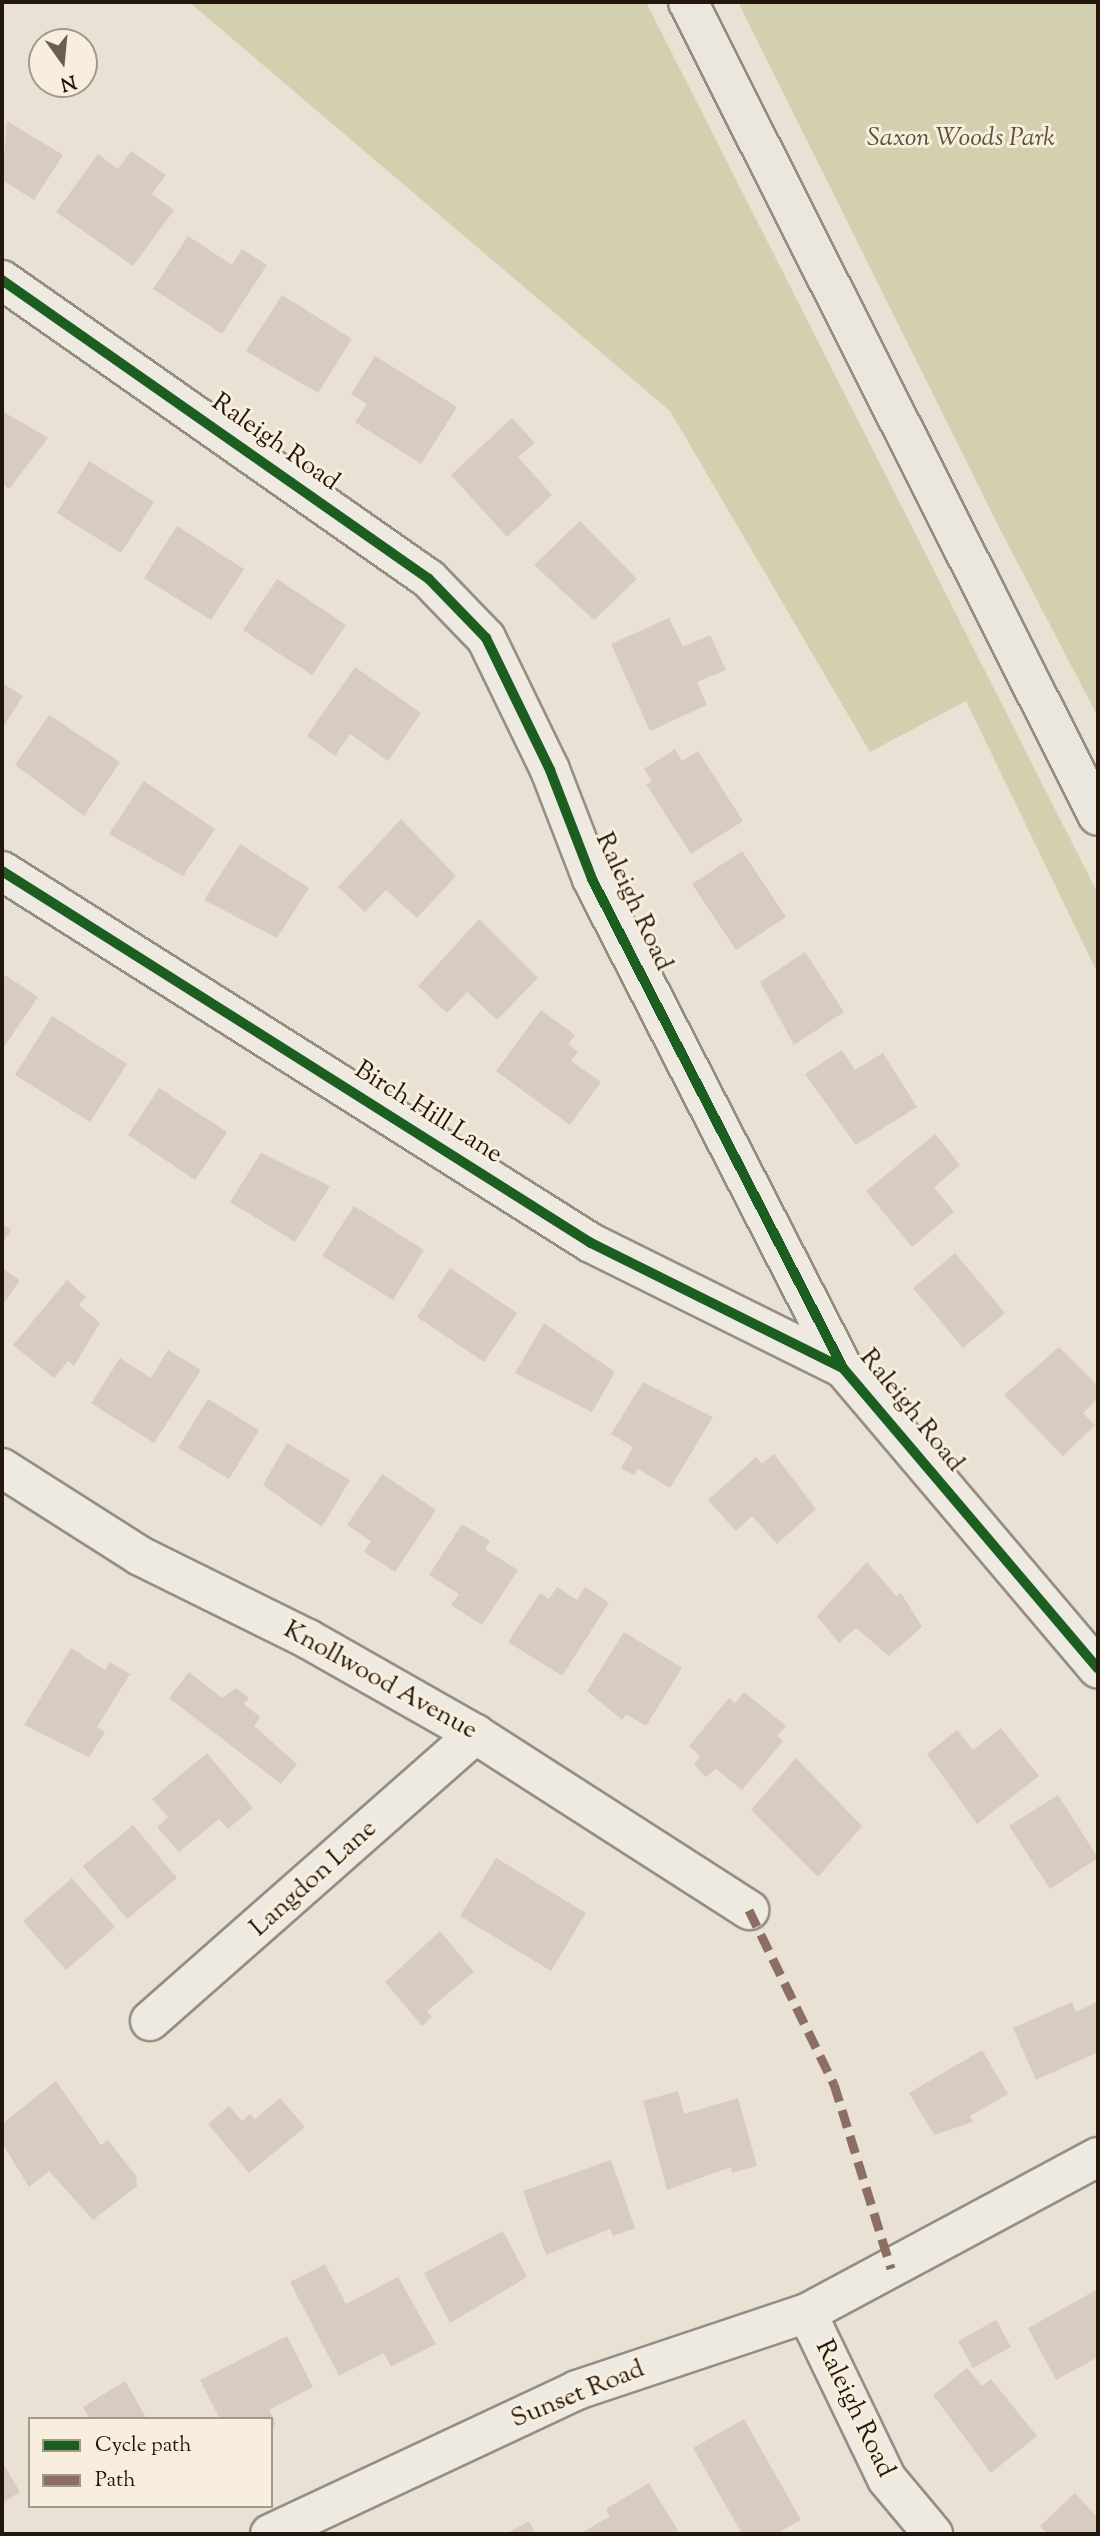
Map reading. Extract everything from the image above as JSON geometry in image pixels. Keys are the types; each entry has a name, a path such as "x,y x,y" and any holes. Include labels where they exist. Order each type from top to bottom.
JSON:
{"highway":[{"path":"688,2 1098,816"}],"street":[{"name":"Raleigh Road","path":"2,280 429,579 486,638 550,770 592,879 843,1368 1098,1669"},
{"name":"Birch Hill Lane","path":"2,871 591,1243 843,1368"},
{"name":"Knollwood Avenue","path":"2,1468 139,1556 308,1639 475,1734 749,1910"},
{"name":"Langdon Lane","path":"150,2021 475,1734"},
{"name":"Sunset Road","path":"270,2534 577,2390 807,2313 1098,2157"},
{"name":"Raleigh Road","path":"807,2313 887,2479 933,2534"}],"green space":[{"path":"189,2 646,2 1098,894 1098,974 966,701 870,752 670,411"},
{"name":"Saxon Woods Park","path":"738,2 1098,2 1098,717 1002,533"}],"building":[{"path":"7,121 63,155 34,200 2,180"},
{"path":"131,151 166,175 152,194 174,210 133,266 56,212 98,154 118,169"},
{"path":"188,236 232,265 242,249 267,265 222,334 153,289"},
{"path":"282,295 352,339 318,393 246,351"},
{"path":"375,356 457,407 421,464 355,422 367,404 351,394"},
{"path":"2,411 48,438 9,489 2,483"},
{"path":"512,418 535,443 518,457 552,495 507,537 451,475"},
{"path":"89,461 154,502 121,553 57,513"},
{"path":"580,521 637,579 594,620 534,565"},
{"path":"177,526 244,569 211,620 144,578"},
{"path":"277,579 346,625 312,675 243,630"},
{"path":"669,618 683,647 710,635 726,670 697,682 707,705 650,731 611,644"},
{"path":"355,667 421,713 388,761 350,734 335,756 307,736"},
{"path":"2,683 23,696 2,729"},
{"path":"49,715 120,762 84,816 15,765"},
{"path":"675,749 682,761 698,751 743,821 691,854 646,784 652,781 644,769"},
{"path":"144,781 215,829 183,876 109,834"},
{"path":"401,819 456,876 417,918 386,890 365,912 338,887"},
{"path":"240,844 309,888 277,938 204,900"},
{"path":"742,851 786,917 736,950 692,884"},
{"path":"479,919 538,978 497,1020 467,992 447,1013 418,986"},
{"path":"805,952 844,1012 794,1045 760,982"},
{"path":"5,975 38,997 2,1050 2,980"},
{"path":"541,1010 575,1035 568,1044 578,1052 571,1061 601,1082 570,1125 496,1071"},
{"path":"52,1016 127,1064 90,1122 15,1075"},
{"path":"842,1050 855,1070 883,1053 917,1107 856,1145 805,1074"},
{"path":"159,1088 227,1132 195,1180 128,1135"},
{"path":"935,1134 960,1165 934,1187 954,1212 912,1247 866,1191"},
{"path":"261,1153 330,1186 295,1242 230,1202"},
{"path":"354,1206 424,1250 393,1300 322,1256"},
{"path":"2,1223 11,1230 2,1244"},
{"path":"955,1253 1005,1313 963,1348 913,1288"},
{"path":"2,1268 20,1280 2,1306"},
{"path":"450,1268 517,1313 484,1362 417,1317"},
{"path":"67,1280 86,1297 79,1305 100,1323 74,1366 68,1361 54,1378 13,1345"},
{"path":"544,1323 615,1372 592,1412 515,1373"},
{"path":"1059,1347 1098,1386 1098,1398 1083,1413 1095,1425 1063,1456 1004,1395"},
{"path":"168,1350 201,1370 154,1443 91,1403 120,1358 151,1378"},
{"path":"643,1382 713,1417 670,1488 638,1469 634,1475 621,1468 633,1447 611,1434"},
{"path":"208,1399 259,1430 229,1479 178,1448"},
{"path":"287,1443 350,1480 322,1527 263,1485"},
{"path":"774,1454 816,1509 777,1544 752,1516 736,1531 708,1500 756,1457 762,1464"},
{"path":"382,1474 436,1510 395,1572 364,1552 371,1541 347,1525"},
{"path":"462,1524 490,1541 485,1549 518,1570 482,1625 451,1605 459,1594 429,1575"},
{"path":"867,1562 896,1596 901,1593 922,1627 889,1656 856,1628 839,1643 817,1616"},
{"path":"557,1587 577,1600 585,1587 609,1603 562,1676 508,1642 540,1593 549,1599"},
{"path":"624,1632 682,1668 646,1726 626,1714 622,1720 587,1691"},
{"path":"71,1648 105,1670 110,1662 130,1674 97,1727 105,1732 89,1757 24,1725"},
{"path":"189,1672 222,1698 236,1688 249,1698 244,1704 260,1717 254,1726 297,1764 281,1784 169,1698"},
{"path":"744,1692 786,1726 777,1736 783,1741 742,1790 716,1769 705,1777 694,1764 700,1756 689,1746 729,1698 735,1703"},
{"path":"1001,1728 1039,1776 977,1824 927,1754 957,1730 973,1750"},
{"path":"207,1753 253,1808 228,1829 219,1819 179,1852 157,1827 168,1817 152,1799"},
{"path":"796,1758 862,1826 818,1877 751,1810"},
{"path":"1058,1795 1098,1858 1050,1889 1009,1826"},
{"path":"133,1825 177,1878 127,1919 83,1866"},
{"path":"496,1858 586,1913 551,1971 460,1916"},
{"path":"72,1878 115,1927 66,1970 23,1921"},
{"path":"440,1931 474,1972 427,2011 432,2017 422,2026 385,1982"},
{"path":"1072,2002 1076,2012 1097,2002 1098,2052 1036,2080 1013,2028"},
{"path":"982,2050 1008,2094 970,2116 973,2122 934,2135 909,2093"},
{"path":"56,2081 101,2145 108,2140 136,2176 137,2186 93,2220 49,2171 29,2187 2,2143 2,2124"},
{"path":"678,2091 684,2114 738,2098 757,2166 732,2173 731,2167 667,2190 643,2101"},
{"path":"280,2098 305,2127 249,2173 208,2124 229,2106 242,2121 250,2114 255,2119"},
{"path":"611,2160 635,2228 613,2236 610,2229 546,2255 523,2191"},
{"path":"503,2231 527,2277 450,2323 424,2273"},
{"path":"325,2264 346,2304 398,2277 436,2344 391,2367 384,2353 339,2376 290,2282"},
{"path":"1098,2289 1098,2357 1056,2380 1028,2328"},
{"path":"996,2320 1011,2347 973,2368 958,2341"},
{"path":"287,2336 313,2387 269,2410 272,2417 219,2417 200,2380"},
{"path":"967,2368 982,2386 991,2379 1037,2436 991,2473 933,2395"},
{"path":"125,2381 146,2417 89,2417 83,2407"},
{"path":"744,2419 801,2520 776,2534 742,2534 693,2448"},
{"path":"2,2462 20,2492 2,2503"},
{"path":"649,2483 680,2534 580,2534 610,2516 606,2509"},
{"path":"1075,2493 1098,2518 1098,2534 1047,2534 1040,2526"},
{"path":"529,2521 536,2534 505,2534"}],"marked path":[{"path":"749,1910 834,2084 891,2268"}],"cycle path":[{"path":"2,280 429,579 486,638 550,770 592,879 843,1368 1098,1669"},
{"path":"2,871 591,1243 843,1368"}]}
